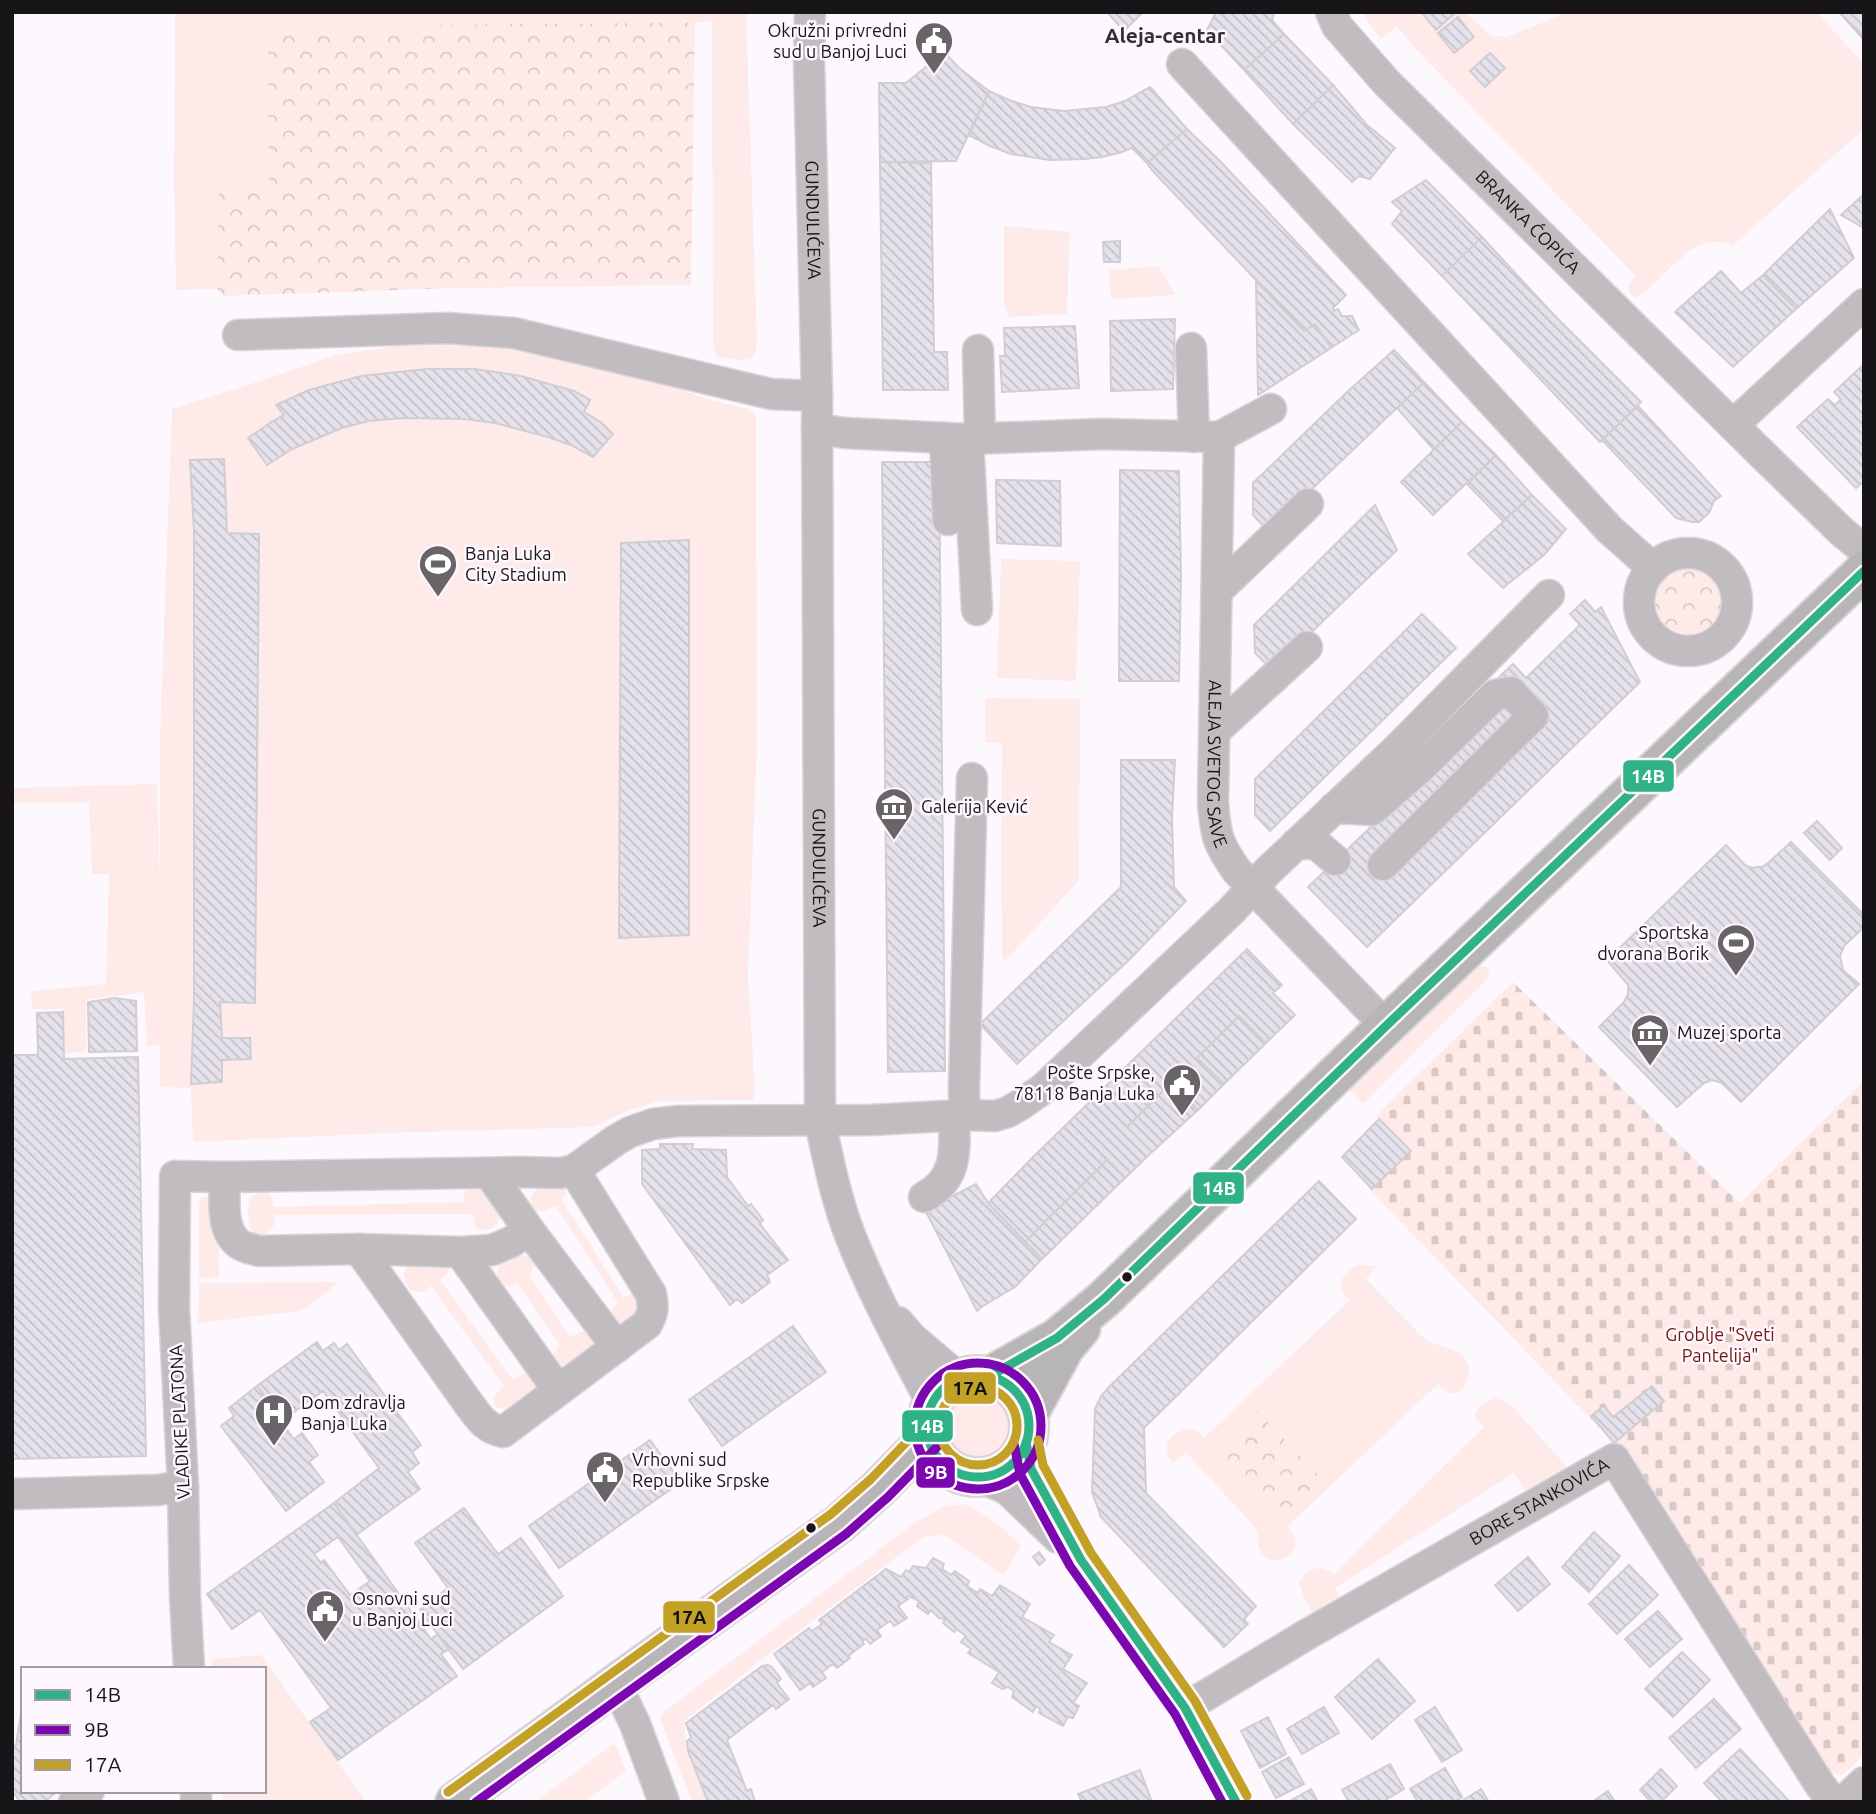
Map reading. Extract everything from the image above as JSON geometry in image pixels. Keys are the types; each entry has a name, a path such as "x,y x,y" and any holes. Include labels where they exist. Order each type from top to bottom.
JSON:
{"main road":[{"path":"947,1446 943,1388 974,1377 1057,1338 1104,1299 1864,571"},
{"path":"947,1446 995,1474 1011,1465 1020,1454 1027,1429 1065,1347 1104,1299"},
{"path":"974,1377 1004,1381 1014,1389 1024,1402 1027,1429"},
{"path":"455,1802 839,1524 879,1488 947,1446"}],"street":[{"name":"GUNDULIĆEVA","path":"810,12 817,396 820,1121 829,1165 849,1233 947,1446"},
{"name":"BRANKA ĆOPIĆA","path":"1331,12 1337,26 1386,82 1841,531 1864,550"},
{"path":"1182,64 1610,530 1653,568"},
{"path":"1733,425 1864,304"},
{"path":"238,335 447,328 514,333 771,394 817,396"},
{"name":"ALEJA SVETOG SAVE","path":"1191,348 1206,437 1217,591 1213,803 1218,840 1237,871 1386,1026"},
{"path":"948,520 978,350"},
{"path":"817,429 845,433 964,438 1102,434 1206,437 1270,408"},
{"path":"964,438 977,610"},
{"path":"1217,591 1308,504"},
{"path":"529,1230 492,1250 260,1251 245,1247 236,1241 229,1231 225,1177 561,1173 574,1170 615,1140 653,1124 678,1121 820,1121 995,1116 1008,1112 1044,1088 1254,888 1268,871 1396,750 1549,595"},
{"path":"1215,731 1307,647"},
{"path":"1334,808 1372,810 1495,695 1511,692 1533,716 1383,865"},
{"path":"924,1197 935,1191 951,1169 964,1088 972,778"},
{"path":"1296,844 1316,844 1335,860"},
{"path":"359,1249 471,1407 487,1426 503,1432 647,1325 652,1314 653,1304 645,1284 574,1170"},
{"path":"489,1173 617,1347"},
{"name":"VLADIKE PLATONA","path":"189,1667 174,1308 175,1176 225,1177"},
{"path":"460,1252 558,1390"},
{"name":"GUNDULIĆEVA","path":"877,1298 912,1338 974,1377"},
{"path":"1027,1429 1031,1468 1081,1560 1185,1707 1236,1802"},
{"path":"947,1446 1007,1489 1081,1560"},
{"name":"BORE STANKOVIĆA","path":"1185,1707 1614,1459 1820,1785 1850,1796"},
{"path":"12,1494 158,1490 183,1486"},
{"path":"616,1684 635,1724 664,1802"}],"green space":[{"path":"175,12 746,12 757,341 754,356 746,360 718,357 713,348 712,20 695,23 269,188 219,184 217,289 176,290"},
{"path":"1361,12 1465,12 1491,36 1507,37 1569,12 1816,12 1864,64 1864,129 1732,246 1716,242 1702,244 1636,297 1632,296 1628,287 1636,276 1412,45 1397,26 1381,39"},
{"path":"695,23 691,285 456,288 223,296 217,289 219,184 269,187 268,29"},
{"path":"1004,226 1070,232 1067,314 1008,317 1004,304"},
{"path":"1158,266 1176,295 1111,299 1109,270"},
{"name":"Banja Luka City Stadium","path":"457,344 527,348 595,359 707,399 749,409 756,417 757,742 748,975 755,1095 752,1100 659,1101 624,1112 593,1127 193,1142 191,1088 160,1087 160,1044 147,1047 144,992 86,1000 86,1051 65,1054 63,1009 32,1009 31,991 106,984 109,874 92,874 89,803 12,803 12,788 157,784 160,884 160,737 172,409 337,355 396,346"},
{"path":"1001,559 1080,561 1076,681 997,678"},
{"path":"1688,561 1704,565 1717,573 1725,586 1729,602 1725,618 1717,631 1704,639 1688,643 1672,639 1659,631 1651,618 1647,602 1651,586 1659,573 1672,565"},
{"path":"985,698 1080,699 1079,880 1004,960 1001,896 1002,743 985,742"},
{"path":"1486,966 1490,971 1488,978 1363,1104 1346,1087 1472,968"},
{"name":"Groblje \"Sveti Pantelija\"","path":"1513,982 1740,1203 1864,1080 1864,1755 1842,1775 1825,1773 1626,1455 1370,1190 1410,1151 1376,1116"},
{"path":"482,1183 501,1211 496,1225 489,1230 475,1227 473,1214 275,1215 269,1232 262,1234 252,1231 249,1225 249,1199 257,1193 269,1193 273,1207 463,1202 468,1188"},
{"path":"561,1185 566,1192 562,1200 624,1298 635,1292 649,1304 623,1326 618,1325 609,1313 618,1303 556,1206 534,1211 531,1203 533,1193 542,1188"},
{"path":"211,1196 218,1209 219,1277 199,1278 199,1205 201,1198"},
{"path":"517,1254 528,1257 535,1265 529,1275 570,1337 585,1330 593,1335 594,1350 565,1369 558,1367 552,1356 560,1345 517,1283 504,1286 497,1278 501,1261"},
{"path":"408,1264 451,1264 449,1271 440,1280 513,1380 529,1373 535,1384 534,1397 512,1411 496,1407 494,1396 504,1386 431,1286 422,1292 411,1291 405,1278"},
{"path":"1357,1265 1378,1266 1366,1279 1425,1339 1463,1356 1468,1365 1468,1378 1458,1392 1446,1391 1438,1384 1287,1527 1294,1536 1294,1548 1286,1557 1273,1560 1260,1550 1254,1526 1186,1452 1172,1464 1168,1456 1168,1444 1174,1435 1187,1430 1195,1429 1204,1438 1350,1300 1341,1290 1342,1281 1344,1275"},
{"path":"339,1282 306,1308 298,1311 198,1323 199,1283"},
{"path":"980,1389 1000,1395 1010,1405 1016,1425 1010,1445 1000,1455 980,1461 960,1455 950,1445 944,1425 950,1405 960,1395"},
{"path":"1496,1398 1509,1403 1573,1473 1531,1499 1514,1473 1335,1588 1345,1606 1317,1621 1299,1583 1303,1578 1310,1570 1318,1568 1334,1574 1484,1427 1475,1418 1477,1410"},
{"path":"1257,1411 1322,1479 1279,1518 1215,1451"},
{"path":"964,1504 994,1522 1021,1546 1004,1576 946,1536 923,1537 684,1721 687,1750 707,1802 692,1802 661,1721 666,1710 919,1520 943,1507"},
{"path":"261,1655 366,1802 223,1802 222,1793 266,1793 266,1667 212,1667 212,1659"},
{"path":"613,1744 617,1747 626,1771 584,1802 535,1802"}],"building":[{"path":"1107,12 1143,12 1124,31"},
{"path":"1216,12 1274,12 1272,20 1284,34 1244,70 1207,30"},
{"path":"1422,12 1456,12 1436,30 1422,13"},
{"path":"1839,12 1864,12 1864,40"},
{"path":"1458,17 1474,37 1454,53 1438,33"},
{"path":"1284,34 1333,85 1293,124 1244,70"},
{"path":"944,52 959,68 989,91 956,161 880,162 879,83 906,83"},
{"path":"1490,53 1505,68 1485,87 1470,71"},
{"path":"1333,85 1367,125 1395,148 1370,179 1359,176 1352,182 1293,124"},
{"path":"1150,87 1187,129 1147,163 1132,148 1102,157 1050,160 1011,154 969,135 989,91 1031,107 1064,111 1106,107 1125,101"},
{"path":"1187,129 1346,295 1333,308 1334,311 1338,309 1342,316 1352,316 1359,330 1331,348 1315,324 1304,331 1152,170 1147,163"},
{"path":"880,162 931,163 934,352 947,352 948,390 883,390"},
{"path":"1426,180 1482,237 1442,276 1392,224 1402,211 1392,202"},
{"path":"1864,194 1864,228 1841,215"},
{"path":"1830,209 1854,258 1796,309 1763,275"},
{"path":"1482,237 1554,315 1641,402 1600,442 1442,276"},
{"path":"1120,241 1120,262 1104,262 1103,242"},
{"path":"1721,271 1741,293 1763,275 1796,309 1733,367 1675,312"},
{"path":"1256,281 1304,331 1315,324 1331,348 1258,395"},
{"path":"1175,319 1173,389 1111,391 1110,321"},
{"path":"1075,326 1079,388 1002,392 1000,356 1005,356 1004,328"},
{"path":"1394,350 1424,382 1268,531 1253,515 1253,483"},
{"path":"1864,364 1864,481 1856,488 1797,427 1828,399 1835,405 1841,399 1834,392"},
{"path":"427,369 475,369 521,376 574,391 590,400 584,412 602,423 613,434 593,457 548,437 495,423 465,419 403,418 368,421 342,428 292,449 267,465 248,438 284,415 276,405 309,390 361,376"},
{"path":"1424,382 1462,422 1434,450 1397,408"},
{"path":"1638,406 1721,496 1714,501 1709,513 1699,522 1676,518 1602,440"},
{"path":"1462,422 1496,455 1433,515 1401,482"},
{"path":"1496,455 1532,495 1503,521 1467,484"},
{"path":"224,459 227,533 259,534 255,1003 220,1002 222,1038 250,1038 251,1059 222,1060 222,1082 191,1084 194,999 194,532 190,460"},
{"path":"882,462 939,462 945,1071 888,1072"},
{"path":"1120,470 1179,471 1179,681 1119,681"},
{"path":"996,480 1060,481 1061,546 997,543"},
{"path":"1532,495 1566,529 1544,555 1503,588 1468,554"},
{"path":"1375,505 1397,550 1272,670 1255,653 1254,625"},
{"path":"689,540 689,935 619,938 621,543"},
{"path":"1585,600 1595,612 1601,607 1640,682 1367,947 1308,887 1399,800 1459,715 1513,664 1526,678 1580,625 1570,614"},
{"path":"1422,614 1456,648 1270,831 1255,815 1255,779"},
{"path":"1121,760 1175,760 1172,817 1174,887 1186,901 1129,960 1017,1064 980,1024 1121,887"},
{"path":"1817,821 1842,848 1830,860 1804,833"},
{"name":"Sportska dvorana Borik","path":"1791,842 1864,915 1864,927 1844,946 1840,956 1843,970 1859,984 1741,1102 1722,1083 1712,1080 1704,1083 1677,1107 1599,1027 1624,1002 1628,994 1628,985 1607,960 1726,845 1745,865 1752,868 1768,863"},
{"path":"1247,949 1282,985 1273,993 1295,1015 1266,1043 1239,1016 1197,1058 1224,1084 1198,1110 1171,1083 1127,1127 1152,1152 1125,1178 1107,1160 1025,1242 988,1203"},
{"path":"115,998 136,1001 137,1051 89,1052 88,1002"},
{"path":"63,1012 64,1059 138,1057 146,1456 12,1459 12,1055 38,1055 37,1013"},
{"path":"1239,1016 1266,1043 1224,1084 1197,1058"},
{"path":"1171,1083 1198,1110 1152,1152 1127,1127"},
{"path":"1379,1119 1411,1151 1372,1189 1342,1157"},
{"path":"660,1144 693,1144 692,1149 726,1150 727,1177 748,1206 751,1204 763,1220 760,1224 788,1260 767,1275 770,1282 742,1303 737,1299 730,1305 642,1184 642,1150 660,1149"},
{"path":"1107,1160 1125,1178 1042,1259 1025,1242"},
{"path":"1319,1181 1356,1219 1144,1428 1146,1493 1256,1606 1244,1619 1248,1624 1224,1647 1101,1517 1092,1492 1095,1409 1108,1388"},
{"path":"976,1184 988,1203 1042,1259 1015,1287 977,1311 925,1210"},
{"path":"793,1326 826,1372 722,1446 689,1400"},
{"path":"317,1342 323,1351 334,1343 339,1350 347,1344 421,1445 412,1452 419,1463 408,1472 420,1489 356,1535 334,1503 379,1468 323,1391 283,1420 257,1386"},
{"name":"Dom zdravlja Banja Luka","path":"257,1386 294,1439 302,1433 318,1455 309,1462 324,1482 286,1511 221,1426 234,1416 229,1408"},
{"path":"1652,1386 1664,1401 1614,1443 1591,1416 1604,1406 1613,1417"},
{"name":"Vrhovni sud Republike Srpske","path":"650,1440 681,1482 559,1568 529,1526"},
{"path":"334,1503 431,1639 438,1634 449,1649 441,1654 457,1676 338,1760 310,1722 331,1708 260,1610 232,1629 207,1594","holes":["338,1537 370,1581 350,1595 324,1560 321,1563 314,1554"]},
{"path":"464,1508 498,1554 521,1538 563,1596 463,1669 420,1610 448,1588 415,1543"},
{"path":"1594,1532 1620,1556 1589,1592 1562,1567"},
{"path":"1039,1552 1045,1560 1039,1565 1033,1557"},
{"path":"1528,1557 1550,1584 1518,1611 1495,1585"},
{"path":"933,1558 944,1564 942,1569 951,1575 955,1571 969,1581 967,1586 978,1593 980,1589 992,1596 1000,1585 1030,1604 1022,1617 1054,1635 1049,1642 1072,1655 1063,1669 1087,1683 1073,1703 1079,1706 1073,1718 1068,1717 1063,1726 1039,1713 1040,1709 1036,1706 1033,1712 1012,1697 1014,1691 1008,1687 1002,1689 992,1683 999,1672 968,1653 971,1649 961,1642 966,1636 956,1629 954,1632 943,1623 945,1619 939,1618 931,1610 928,1614 917,1606 919,1601 909,1596 898,1606 907,1618 894,1626 890,1621 877,1630 881,1636 870,1644 866,1639 862,1641 864,1644 848,1656 850,1658 837,1668 833,1664 822,1672 826,1678 813,1687 810,1683 800,1690 774,1654 809,1628 812,1631 822,1624 819,1620 886,1569 901,1577 913,1566 926,1568"},
{"path":"1629,1565 1658,1595 1617,1634 1589,1604"},
{"path":"1658,1611 1682,1639 1650,1667 1625,1639"},
{"path":"1682,1652 1710,1680 1673,1717 1645,1689"},
{"path":"1378,1659 1415,1701 1372,1739 1335,1697"},
{"path":"768,1665 781,1679 777,1683 789,1699 776,1709 773,1705 727,1740 747,1791 751,1789 755,1802 708,1802 688,1751 687,1741 691,1738 686,1723 762,1666"},
{"path":"1714,1699 1741,1729 1696,1768 1669,1738"},
{"path":"1324,1707 1339,1733 1302,1754 1287,1729"},
{"path":"1435,1707 1462,1750 1442,1762 1415,1720"},
{"path":"21,1713 21,1793 55,1793 44,1802 20,1802 12,1790 12,1748 16,1745"},
{"path":"1268,1717 1286,1754 1260,1768 1241,1731"},
{"path":"1740,1749 1788,1802 1722,1802 1704,1783"},
{"path":"1289,1757 1304,1784 1276,1798 1262,1772"},
{"path":"1390,1764 1404,1789 1382,1802 1349,1802 1342,1790"},
{"path":"1445,1768 1462,1797 1454,1802 1418,1802 1410,1789"},
{"path":"1661,1769 1677,1786 1661,1802 1651,1802 1640,1790"},
{"path":"1140,1770 1152,1802 1082,1802 1078,1794"},
{"path":"1311,1789 1318,1802 1288,1802"},
{"path":"1481,1789 1489,1802 1464,1802 1463,1800"},
{"path":"1608,1791 1615,1802 1592,1802"}],"transit line":[{"name":"14B","path":"990,1376 1057,1338 1104,1299 1864,571"},
{"name":"9B","path":"978,1363 1002,1368 1023,1381 1036,1402 1041,1426 1036,1450 1023,1471 1002,1484 978,1489 954,1484 933,1471 920,1450 915,1426 920,1402 933,1381 954,1368 978,1363"},
{"name":"14B","path":"978,1375 997,1379 1014,1390 1025,1407 1029,1426 1025,1445 1014,1462 997,1473 978,1477 959,1473 942,1462 931,1445 927,1426 931,1407 942,1390 959,1379 978,1375"},
{"name":"17A","path":"978,1387 993,1390 1005,1399 1014,1411 1017,1426 1014,1441 1005,1453 993,1462 978,1465 963,1462 951,1453 942,1441 939,1426 942,1411 951,1399 963,1390 978,1387"},
{"name":"17A","path":"448,1792 831,1514 871,1479 919,1429"},
{"name":"17A","path":"1038,1440 1043,1465 1091,1553 1195,1701 1247,1796"},
{"name":"14B","path":"1026,1442 1031,1469 1081,1560 1185,1708 1236,1802"},
{"name":"9B","path":"1014,1444 1020,1474 1070,1566 1175,1714 1222,1802"},
{"name":"9B","path":"476,1802 846,1534 888,1497 937,1447"}],"place":[{"name":"Okružni privredni sud u Banjoj Luci","path":"934,75"},
{"name":"Banja Luka City Stadium","path":"438,598"},
{"name":"Galerija Kević","path":"894,841"},
{"name":"Sportska dvorana Borik","path":"1736,977"},
{"name":"Muzej sporta","path":"1650,1067"},
{"name":"Pošte Srpske, 78118 Banja Luka","path":"1182,1117"},
{"name":"Dom zdravlja Banja Luka","path":"274,1447"},
{"name":"Vrhovni sud Republike Srpske","path":"605,1504"},
{"name":"Osnovni sud u Banjoj Luci","path":"325,1643"}],"district":[{"name":"Aleja-centar","path":"1165,36"}]}
